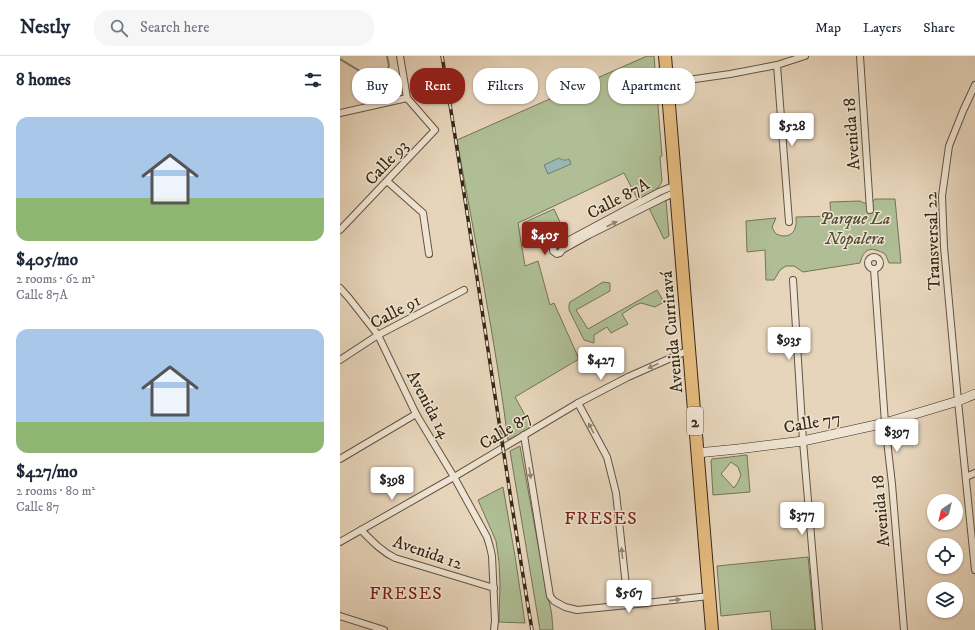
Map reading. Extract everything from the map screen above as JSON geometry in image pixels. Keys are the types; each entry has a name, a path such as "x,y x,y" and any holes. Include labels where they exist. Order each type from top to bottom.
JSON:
{"highway":[{"name":"Avenida Curriravá","path":"665,56 666,68"},
{"name":"Avenida Curriravá","path":"669,104 712,630"}],"street":[{"path":"340,113 407,98 400,56"},
{"path":"695,80 777,65 805,56"},
{"name":"Avenida 18","path":"860,56 870,210"},
{"path":"777,65 789,222"},
{"name":"Transversal 22","path":"975,85 949,146 942,196 944,247 975,570"},
{"name":"Calle 93","path":"340,230 435,130 407,98"},
{"path":"387,181 423,213 429,254"},
{"name":"Calle 87A","path":"588,233 562,250 560,253 557,254 553,251 555,245 560,245 588,233 626,213 663,198 676,189"},
{"name":"Avenida 18","path":"874,269 885,424 904,630"},
{"path":"793,280 802,441 819,630"},
{"name":"Avenida 14","path":"340,288 350,298 378,335 416,414 454,476 487,537 492,556 495,621 494,630"},
{"name":"Calle 91","path":"340,360 378,335 464,290"},
{"name":"Calle 87","path":"340,542 578,403 628,377 689,350"},
{"name":"Calle 77","path":"697,453 802,441 885,424 958,401 975,394"},
{"path":"578,403 607,457 616,493 628,606"},
{"path":"340,459 416,414"},
{"path":"524,435 550,596 554,601 565,607 577,610 628,606 709,596"},
{"path":"966,477 975,473"},
{"name":"Avenida 12","path":"361,530 379,548 395,558 494,588"},
{"path":"340,616 384,630"}],"green space":[{"path":"647,56 654,56 655,68 620,68"},
{"path":"608,73 608,104 658,104 662,156 660,157 662,181 655,190 638,200 624,173 518,223 525,266 538,261 550,305 554,303 579,359 515,397 532,428 508,440 491,327 457,140 546,101 546,104 600,104 600,77"},
{"name":"Parque La Nopalera","path":"875,199 895,199 901,263 889,263 885,254 873,249 865,252 860,263 803,272 794,266 786,266 780,270 774,280 766,280 765,250 747,252 746,221 776,218 772,227 775,233 781,236 788,236 794,230 796,217 831,216 830,202 860,201 864,203 871,203"},
{"path":"666,200 669,236 664,239 649,208"},
{"path":"554,209 564,231 534,245 523,223"},
{"path":"603,282 610,283 610,291 576,310 588,329 657,290 664,302 655,307 641,303 636,305 622,314 628,324 611,333 607,327 594,335 594,343 584,340 569,310 569,305 570,302"},
{"path":"520,446 551,610 553,630 540,630 510,451"},
{"path":"747,455 750,492 713,495 712,459","holes":["731,462 738,467 741,475 734,488 721,474"]},
{"path":"503,487 525,623 499,622 500,584 496,541 478,500"},
{"path":"808,557 815,630 772,630 770,611 721,616 717,566"}],"water":[{"path":"559,158 564,160 569,159 571,164 548,174 544,165"}],"waterway":[{"path":"340,59 363,73 375,78 382,78 389,66 387,56"}],"railway":[{"path":"442,56 532,630"}],"district":[{"name":"FRESES","path":"601,518"},
{"name":"FRESES","path":"406,593"}]}
